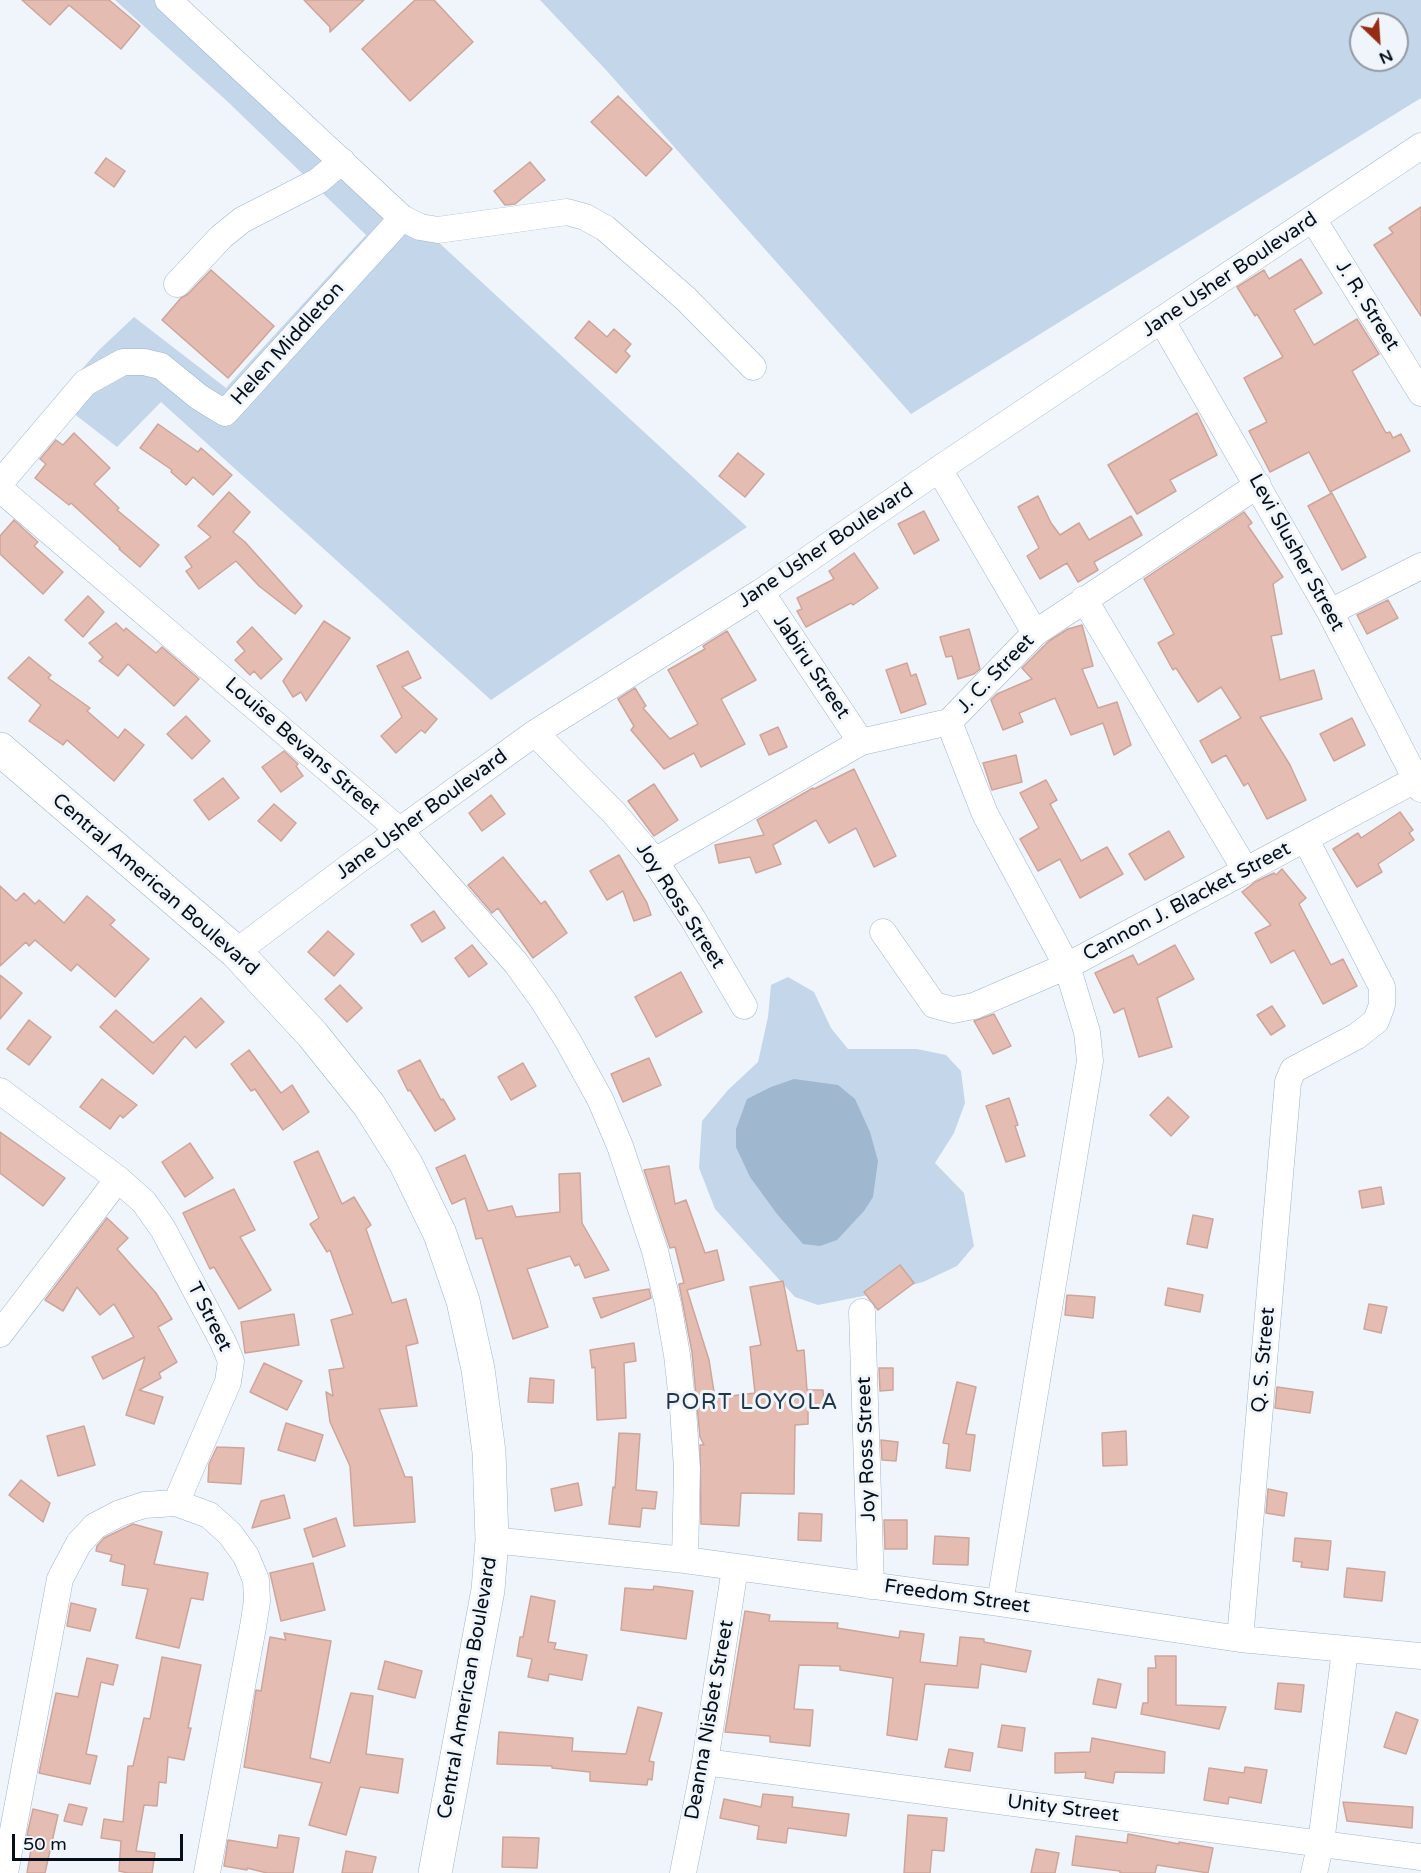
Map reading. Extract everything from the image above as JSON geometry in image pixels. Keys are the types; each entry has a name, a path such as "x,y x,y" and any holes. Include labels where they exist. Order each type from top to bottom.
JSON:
{"main road":[{"name":"Central American Boulevard","path":"0,749 236,952 312,1034 369,1105 406,1164 440,1234 463,1301 478,1369 489,1452 492,1540 488,1590 435,1873"}],"street":[{"path":"168,0 402,218 420,227 438,230 567,212 585,217 605,228 686,299 753,366"},
{"name":"Jane Usher Boulevard","path":"236,952 399,830 535,733 761,592 939,469 1421,146"},
{"path":"177,284 221,237 242,220 318,181 342,161"},
{"name":"Helen Middleton","path":"0,483 85,382 123,362 144,362 161,366 199,397 225,413 402,218"},
{"name":"J. R. Street","path":"1313,219 1421,393"},
{"name":"Levi Slusher Street","path":"1162,321 1330,612 1418,785"},
{"path":"939,469 1035,633"},
{"name":"J. C. Street","path":"656,861 861,742 949,722 1035,633 1258,485"},
{"name":"Louise Bevans Street","path":"0,489 399,830 516,963 544,1002 600,1099 620,1146 656,1251 677,1355 687,1469 685,1560"},
{"path":"1330,612 1421,566"},
{"name":"Jabiru Street","path":"761,592 861,742"},
{"path":"1084,599 1246,871"},
{"path":"949,722 985,814 1067,966 1087,1032 1089,1061 1000,1603"},
{"name":"Joy Ross Street","path":"535,733 615,814 656,861 744,1006"},
{"name":"Cannon J. Blacket Street","path":"882,932 934,1005 953,1010 974,1006 1067,966 1306,840 1418,785"},
{"name":"Q. S. Street","path":"1240,1639 1288,1082 1293,1070 1358,1036 1376,1021 1382,1005 1382,987 1306,840"},
{"name":"T Street","path":"0,1091 118,1179 144,1202 163,1229 223,1342 231,1361 228,1382 176,1503"},
{"path":"0,1335 118,1179"},
{"name":"Joy Ross Street","path":"862,1312 871,1586"},
{"path":"5,1873 60,1579 79,1543 95,1526 120,1513 144,1505 176,1503 209,1515 230,1534 246,1556 256,1580 257,1601 254,1627 207,1873"},
{"name":"Freedom Street","path":"492,1540 685,1560 1000,1603 1240,1639 1421,1656"},
{"name":"Deanna Nisbet Street","path":"682,1873 705,1762 735,1568"},
{"path":"1314,1873 1345,1650"},
{"name":"Unity Street","path":"705,1762 1421,1857"}],"shaded area":[{"path":"115,0 176,0 747,527 491,700 161,402 117,447 55,399 99,350 134,317 226,388 366,235 228,102"},
{"path":"540,0 1421,0 1421,98 911,414 606,70"},
{"path":"788,977 814,992 831,1028 848,1049 917,1049 946,1055 961,1071 965,1103 954,1133 935,1163 964,1193 974,1246 957,1266 923,1282 818,1305 795,1297 715,1209 699,1168 702,1121 728,1090 758,1062 768,1017 771,985"},
{"path":"794,1079 838,1085 855,1099 870,1132 878,1161 873,1197 864,1211 837,1240 820,1246 803,1244 777,1214 750,1177 736,1147 736,1129 747,1099"}],"building":[{"path":"22,0 109,0 140,26 121,49 69,5 50,25"},
{"path":"304,0 364,0 330,32 330,27"},
{"path":"415,0 434,0 473,42 410,101 362,49"},
{"path":"618,96 672,149 646,176 591,122"},
{"path":"106,158 125,171 114,187 95,173"},
{"path":"530,162 545,180 515,204 505,205 494,191"},
{"path":"1421,207 1421,316 1374,245 1393,233 1389,228"},
{"path":"1301,259 1322,293 1294,310 1314,345 1357,319 1379,354 1352,371 1386,433 1390,432 1393,438 1401,434 1410,451 1330,492 1309,452 1270,472 1249,431 1267,422 1244,378 1283,357 1257,314 1255,316 1237,287 1264,270 1269,279"},
{"path":"211,270 274,326 228,378 162,320 181,298 188,294"},
{"path":"589,321 607,337 614,329 631,344 625,351 630,356 616,373 575,338"},
{"path":"1197,413 1217,455 1170,480 1176,491 1137,514 1108,465"},
{"path":"158,424 198,452 201,448 232,475 213,495 193,477 186,485 171,472 172,470 140,448"},
{"path":"74,433 110,468 94,484 119,508 117,510 159,545 140,567 71,503 69,505 35,478 46,464 40,459 56,440 63,445"},
{"path":"738,453 764,474 745,497 719,476"},
{"path":"229,492 250,512 233,532 245,542 302,606 295,614 259,586 236,561 199,589 186,571 192,567 185,557 211,537 198,526"},
{"path":"1332,493 1366,557 1342,570 1308,506"},
{"path":"1038,496 1051,523 1060,535 1079,523 1089,540 1131,516 1142,535 1094,562 1098,570 1078,582 1067,563 1040,579 1027,556 1039,548 1018,507"},
{"path":"924,511 939,540 914,554 898,524"},
{"path":"1244,512 1252,523 1248,526 1283,577 1273,584 1282,634 1271,636 1280,680 1314,670 1322,699 1260,717 1290,765 1306,800 1267,819 1248,783 1244,786 1226,755 1212,763 1200,741 1241,718 1221,687 1198,702 1176,668 1173,670 1158,643 1174,634 1144,579"},
{"path":"14,520 38,542 34,546 63,572 43,594 0,554 0,536"},
{"path":"854,553 878,588 853,605 851,603 806,627 797,611 802,609 797,598 834,579 829,571"},
{"path":"88,596 104,612 83,637 65,620"},
{"path":"1388,600 1398,618 1367,634 1357,615"},
{"path":"324,621 350,638 306,701 301,692 293,697 283,681"},
{"path":"116,623 124,631 126,628 156,653 162,647 199,679 174,706 128,664 118,676 99,661 103,657 89,643"},
{"path":"1082,625 1093,666 1082,669 1098,708 1117,702 1131,745 1114,755 1103,723 1071,735 1055,698 1019,713 1023,722 1003,730 991,700 997,694 1032,679 1022,668 1049,641 1068,629"},
{"path":"252,627 282,659 261,679 254,671 250,675 235,660 245,651 237,642"},
{"path":"969,629 980,669 974,674 958,679 952,656 946,657 940,637"},
{"path":"727,631 756,680 721,699 745,744 701,767 694,753 664,769 631,730 634,726 618,699 635,688 646,706 643,708 670,739 698,724 668,670 705,649 703,646"},
{"path":"408,651 421,678 402,687 437,719 425,733 421,730 396,753 381,736 402,717 377,666"},
{"path":"29,657 51,675 48,678 90,708 87,711 118,738 125,729 144,745 114,781 67,740 63,745 29,721 41,705 8,678"},
{"path":"907,663 911,676 916,674 926,704 901,713 886,670"},
{"path":"186,716 210,741 192,759 167,734"},
{"path":"1352,718 1365,745 1334,761 1320,734"},
{"path":"778,727 787,747 769,755 760,735"},
{"path":"284,751 298,764 296,766 303,776 281,792 262,767"},
{"path":"1016,755 1022,782 992,790 983,763"},
{"path":"854,769 896,856 874,867 856,828 829,843 816,820 773,845 781,864 756,873 750,857 719,863 715,845 764,835 757,820 813,788"},
{"path":"223,778 239,798 209,820 194,800"},
{"path":"1046,780 1057,800 1050,804 1081,861 1107,847 1123,874 1080,898 1060,859 1038,871 1020,839 1039,828 1020,793"},
{"path":"654,784 678,820 654,836 628,801"},
{"path":"491,795 505,814 482,831 469,813"},
{"path":"274,804 296,823 281,841 258,821"},
{"path":"1400,812 1413,830 1409,833 1414,840 1378,864 1382,872 1357,887 1333,849 1358,833 1361,838"},
{"path":"1169,831 1184,857 1145,880 1129,854"},
{"path":"619,855 647,903 651,915 634,921 623,891 607,900 590,871"},
{"path":"503,857 541,904 545,901 567,933 533,958 498,908 492,913 468,885"},
{"path":"1282,869 1306,898 1299,904 1331,965 1343,959 1357,986 1323,1004 1294,950 1271,963 1255,933 1271,925 1242,892 1255,882 1274,873 1276,875"},
{"path":"0,886 16,901 24,893 35,904 39,900 64,923 87,896 115,920 110,925 149,959 115,997 77,964 71,971 35,940 29,946 26,942 0,966"},
{"path":"434,911 445,928 422,942 411,925"},
{"path":"328,931 354,954 334,976 308,952"},
{"path":"472,945 487,964 469,977 455,958"},
{"path":"1175,945 1194,979 1157,998 1172,1047 1139,1057 1124,1008 1114,1013 1095,973 1133,955 1138,965"},
{"path":"681,972 702,1012 656,1037 635,997"},
{"path":"0,975 22,993 0,1019"},
{"path":"340,985 362,1008 347,1022 325,999"},
{"path":"201,998 224,1022 196,1048 185,1036 153,1074 100,1027 116,1010 153,1043"},
{"path":"1272,1006 1285,1026 1271,1035 1257,1015"},
{"path":"994,1014 1011,1046 993,1054 974,1021"},
{"path":"29,1020 51,1037 29,1065 7,1049"},
{"path":"249,1050 281,1093 292,1085 309,1112 283,1130 255,1089 251,1091 231,1064"},
{"path":"649,1058 661,1085 623,1102 611,1074"},
{"path":"420,1060 441,1100 443,1099 455,1119 435,1131 410,1090 408,1091 398,1071"},
{"path":"523,1063 536,1086 511,1100 498,1077"},
{"path":"102,1079 137,1105 123,1118 120,1115 110,1129 80,1107"},
{"path":"1168,1097 1189,1117 1171,1136 1150,1115"},
{"path":"1009,1098 1025,1156 1006,1162 986,1106"},
{"path":"0,1132 65,1178 43,1206 0,1173"},
{"path":"190,1143 213,1178 185,1197 162,1162"},
{"path":"318,1151 342,1204 354,1197 371,1225 366,1229 392,1303 406,1299 418,1343 406,1346 417,1406 379,1409 405,1477 412,1477 415,1522 354,1526 350,1466 330,1422 326,1392 333,1396 329,1370 344,1368 331,1320 353,1314 330,1250 327,1252 310,1224 319,1218 294,1162"},
{"path":"465,1155 488,1211 512,1206 516,1217 560,1212 559,1174 580,1173 582,1223 609,1270 585,1278 579,1264 575,1266 570,1256 527,1269 548,1327 513,1339 482,1238 476,1239 465,1198 452,1204 436,1168"},
{"path":"669,1166 675,1204 686,1200 705,1253 717,1250 724,1280 687,1290 709,1360 715,1398 755,1393 750,1347 761,1345 750,1287 783,1281 797,1351 804,1350 807,1390 823,1390 824,1409 808,1409 808,1424 795,1425 794,1494 741,1493 739,1526 701,1524 700,1445 704,1445 700,1437 692,1352 679,1284 684,1283 675,1247 670,1248 644,1170"},
{"path":"1381,1187 1384,1204 1362,1208 1359,1191"},
{"path":"234,1189 255,1230 240,1237 271,1290 239,1309 214,1267 210,1269 183,1213"},
{"path":"1193,1215 1213,1219 1207,1248 1187,1244"},
{"path":"107,1218 128,1238 117,1249 156,1293 172,1319 158,1327 177,1362 159,1373 161,1378 139,1390 163,1397 154,1424 126,1415 145,1357 103,1379 92,1357 134,1337 114,1304 100,1315 77,1287 63,1311 45,1300"},
{"path":"900,1265 914,1283 878,1310 864,1292"},
{"path":"1168,1288 1203,1295 1200,1312 1165,1305"},
{"path":"649,1289 651,1298 601,1318 593,1298"},
{"path":"1067,1295 1095,1297 1093,1318 1065,1315"},
{"path":"1369,1304 1387,1307 1381,1333 1364,1329"},
{"path":"294,1314 299,1345 245,1353 241,1322"},
{"path":"634,1343 636,1361 624,1363 626,1418 597,1420 595,1367 592,1368 590,1350"},
{"path":"264,1363 302,1381 287,1410 250,1392"},
{"path":"879,1368 893,1368 893,1390 880,1391"},
{"path":"530,1378 554,1380 553,1403 528,1402"},
{"path":"957,1382 976,1387 966,1434 975,1435 970,1471 946,1468 949,1444 943,1443"},
{"path":"1277,1387 1313,1392 1310,1413 1275,1408"},
{"path":"286,1423 323,1435 315,1461 278,1450"},
{"path":"84,1426 95,1465 58,1476 47,1436"},
{"path":"1126,1431 1127,1465 1103,1466 1102,1433"},
{"path":"619,1433 640,1434 636,1490 657,1492 655,1509 642,1508 640,1527 609,1524 613,1487 615,1488"},
{"path":"881,1440 898,1442 896,1461 882,1460"},
{"path":"217,1447 244,1448 241,1484 208,1482 209,1464"},
{"path":"21,1480 50,1503 43,1522 9,1495"},
{"path":"578,1483 582,1505 555,1511 551,1489"},
{"path":"1268,1489 1287,1493 1284,1516 1266,1513"},
{"path":"284,1495 290,1518 252,1528 261,1501"},
{"path":"799,1513 822,1514 821,1541 798,1540"},
{"path":"336,1518 345,1546 313,1557 304,1529"},
{"path":"884,1520 907,1520 907,1549 885,1549"},
{"path":"133,1524 162,1532 154,1564 208,1573 203,1600 191,1598 179,1648 136,1638 148,1589 122,1585 125,1565 110,1561 112,1555 96,1551 104,1538"},
{"path":"935,1536 969,1538 968,1565 933,1564"},
{"path":"1295,1538 1331,1541 1328,1570 1301,1567 1302,1562 1293,1561"},
{"path":"313,1563 325,1610 281,1621 270,1573"},
{"path":"1347,1568 1385,1572 1382,1601 1344,1597"},
{"path":"654,1586 693,1591 686,1639 621,1630 625,1588 653,1590"},
{"path":"531,1596 555,1601 548,1642 556,1643 554,1649 587,1655 582,1680 549,1674 548,1681 528,1677 532,1659 517,1656"},
{"path":"71,1603 96,1609 90,1631 67,1626"},
{"path":"745,1611 770,1615 769,1621 838,1623 837,1628 899,1638 900,1631 924,1634 920,1662 957,1666 960,1637 984,1639 984,1642 1031,1651 1026,1672 981,1664 978,1688 925,1684 917,1740 887,1735 893,1678 840,1670 840,1666 799,1665 794,1709 813,1710 810,1746 770,1742 770,1736 725,1732"},
{"path":"284,1633 331,1641 310,1758 330,1763 351,1693 373,1696 366,1754 403,1759 398,1793 360,1787 346,1835 309,1825 322,1783 244,1767 256,1690 261,1691 270,1637 286,1640"},
{"path":"1155,1656 1176,1656 1176,1705 1226,1707 1219,1729 1141,1714 1143,1703 1148,1703 1148,1668 1156,1668"},
{"path":"162,1657 201,1665 184,1760 168,1757 166,1783 159,1782 157,1806 144,1805 136,1851 155,1853 152,1873 128,1873 119,1871 121,1841 101,1838 104,1819 123,1822 128,1766 133,1766 144,1718 150,1719"},
{"path":"87,1658 118,1665 113,1685 101,1682 86,1754 97,1756 90,1784 39,1773 56,1693 78,1697"},
{"path":"385,1661 422,1671 415,1698 378,1689"},
{"path":"1098,1679 1121,1684 1116,1708 1093,1704"},
{"path":"1278,1683 1304,1685 1301,1712 1275,1709"},
{"path":"638,1707 662,1713 649,1761 654,1762 652,1780 648,1779 647,1785 590,1781 590,1772 552,1768 552,1766 497,1764 499,1732 573,1738 572,1751 626,1754"},
{"path":"1396,1712 1418,1720 1406,1754 1384,1747"},
{"path":"1002,1725 1025,1728 1022,1751 998,1747"},
{"path":"1092,1738 1165,1752 1164,1773 1115,1772 1113,1783 1085,1778 1086,1772 1055,1773 1055,1753 1090,1752"},
{"path":"949,1749 973,1753 970,1771 945,1767"},
{"path":"1245,1767 1267,1770 1261,1803 1229,1797 1228,1804 1204,1800 1209,1768 1244,1773"},
{"path":"763,1794 793,1797 792,1807 849,1814 846,1836 788,1828 786,1843 757,1839 759,1826 720,1818 724,1799 761,1807"},
{"path":"1343,1802 1413,1807 1412,1828 1347,1821"},
{"path":"69,1804 87,1808 82,1825 64,1821"},
{"path":"33,1809 58,1815 45,1873 27,1873 33,1837 27,1835"},
{"path":"908,1815 947,1818 944,1851 932,1850 930,1873 904,1873"},
{"path":"1128,1834 1213,1848 1208,1873 1157,1865 1155,1873 1120,1873 1120,1871 1072,1865 1076,1836 1127,1843"},
{"path":"279,1835 299,1838 293,1873 267,1873 224,1866 228,1840 277,1848"},
{"path":"503,1837 539,1838 537,1868 502,1867"},
{"path":"1036,1849 1059,1853 1055,1873 1031,1873"},
{"path":"346,1851 376,1857 372,1873 342,1873"}],"district":[{"name":"PORT LOYOLA","path":"752,1403"}]}
